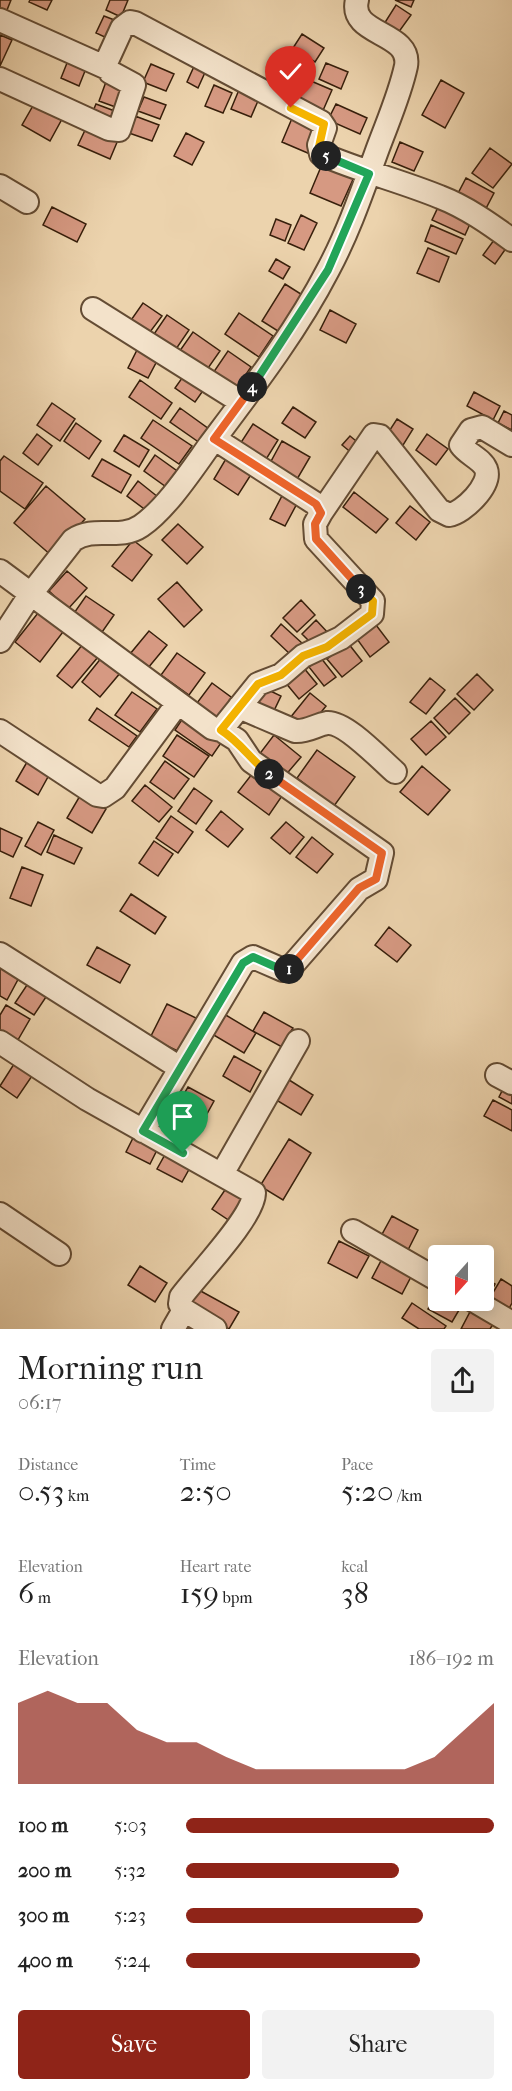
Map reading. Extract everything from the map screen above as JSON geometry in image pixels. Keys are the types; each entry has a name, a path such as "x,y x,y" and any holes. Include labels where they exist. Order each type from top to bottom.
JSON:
{"street":[{"path":"0,641 63,550 82,533 95,531 119,534 141,526 159,508 241,402 328,270 369,174 391,113 407,58 402,47 362,21 357,14 357,0"},
{"path":"0,20 107,68 132,81 135,89 122,125 114,131 0,79"},
{"path":"107,68 107,58 122,28 130,22 135,24 321,122 325,128 319,145 321,154 369,174 442,197 489,223 512,240"},
{"path":"0,186 27,202"},
{"path":"93,309 241,402"},
{"path":"221,730 258,684 281,675 303,656 327,647 372,614 373,601 316,539 315,524 374,435 380,436 439,510 449,515 471,500 486,480 487,471 484,466 461,445 471,430 482,427 512,445"},
{"path":"214,439 316,504 321,513"},
{"path":"0,571 212,728 221,730 237,740 251,761 382,853 376,879 359,888 290,968 283,970 253,957 243,963 143,1131"},
{"path":"0,731 98,795 103,796 114,788 178,703"},
{"path":"239,707 295,731 311,729 326,723 341,726 395,772"},
{"path":"0,954 180,1068"},
{"path":"222,1174 298,1041"},
{"path":"0,1042 87,1100 249,1189 254,1196 240,1224 181,1297 179,1319 215,1329"},
{"path":"0,1214 59,1254"},
{"path":"353,1231 428,1274"},
{"path":"492,1311 512,1323"}],"building":[{"path":"0,0 11,0 5,15 0,13"},
{"path":"30,0 52,0 47,10 29,2"},
{"path":"110,0 128,0 121,17 106,10"},
{"path":"395,0 414,0 411,7"},
{"path":"396,5 411,15 398,33 384,24"},
{"path":"104,16 117,21 109,39 96,33"},
{"path":"302,34 324,48 315,62 293,48"},
{"path":"0,35 12,40 0,66"},
{"path":"69,58 87,66 79,86 61,78"},
{"path":"196,62 207,68 198,88 187,82"},
{"path":"326,63 348,72 341,89 319,79"},
{"path":"151,64 174,74 166,91 143,82"},
{"path":"287,67 302,77 288,97 273,87"},
{"path":"304,78 332,90 321,115 293,103"},
{"path":"107,79 129,87 121,109 99,101"},
{"path":"441,80 464,93 445,128 422,115"},
{"path":"214,85 232,93 223,113 205,106"},
{"path":"241,85 261,94 251,117 231,109"},
{"path":"144,97 166,105 160,119 138,111"},
{"path":"34,104 62,119 50,141 22,125"},
{"path":"96,104 120,113 114,125 91,116"},
{"path":"336,104 367,118 360,134 328,120"},
{"path":"135,116 159,125 152,141 129,133"},
{"path":"293,116 322,128 310,154 282,142"},
{"path":"87,126 118,140 110,159 78,145"},
{"path":"186,133 204,142 192,165 174,156"},
{"path":"400,142 423,152 414,171 392,162"},
{"path":"490,148 512,164 493,188 472,173"},
{"path":"323,162 355,175 341,206 310,193"},
{"path":"466,178 494,193 482,216 454,201"},
{"path":"441,201 474,215 465,235 432,220"},
{"path":"52,207 86,224 77,242 43,225"},
{"path":"301,215 317,223 304,250 288,243"},
{"path":"276,219 291,225 285,241 270,235"},
{"path":"431,225 463,239 456,254 425,241"},
{"path":"497,236 509,244 495,264 483,255"},
{"path":"428,248 449,257 439,282 417,273"},
{"path":"276,259 290,267 283,279 269,271"},
{"path":"285,284 304,296 281,333 262,321"},
{"path":"143,303 162,316 147,336 129,323"},
{"path":"330,310 356,324 346,343 320,330"},
{"path":"239,313 273,336 259,357 225,334"},
{"path":"167,315 189,330 174,352 152,337"},
{"path":"193,332 220,351 206,371 179,352"},
{"path":"138,348 158,359 148,378 128,368"},
{"path":"228,351 251,367 234,392 211,376"},
{"path":"187,371 207,385 195,402 175,388"},
{"path":"140,380 172,403 161,419 129,397"},
{"path":"474,392 500,406 493,420 467,406"},
{"path":"52,403 75,419 60,441 37,425"},
{"path":"293,407 316,422 305,438 282,423"},
{"path":"180,408 209,429 200,443 170,422"},
{"path":"504,411 512,415 512,430 498,423"},
{"path":"397,419 413,429 400,450 384,439"},
{"path":"153,420 192,446 179,464 141,438"},
{"path":"76,423 101,441 89,459 64,441"},
{"path":"253,424 278,440 265,461 240,444"},
{"path":"37,434 52,446 38,465 23,453"},
{"path":"427,434 448,449 436,465 416,450"},
{"path":"124,435 149,450 139,467 114,451"},
{"path":"350,436 361,445 353,454 342,445"},
{"path":"282,441 310,457 296,481 269,465"},
{"path":"155,455 180,473 169,489 144,471"},
{"path":"4,456 43,483 25,509 0,491 0,461"},
{"path":"227,457 252,473 238,495 214,479"},
{"path":"102,459 131,475 121,493 92,476"},
{"path":"138,481 158,497 147,511 127,496"},
{"path":"46,486 85,519 52,556 14,523"},
{"path":"285,490 300,498 285,526 270,519"},
{"path":"354,492 388,519 376,533 343,507"},
{"path":"410,506 430,522 416,540 396,523"},
{"path":"178,524 203,547 187,564 162,540"},
{"path":"133,540 152,555 132,581 112,566"},
{"path":"67,571 87,588 68,609 49,591"},
{"path":"177,582 202,610 184,627 158,599"},
{"path":"86,596 114,615 100,635 72,616"},
{"path":"301,600 315,615 297,632 283,618"},
{"path":"38,613 63,632 40,662 15,642"},
{"path":"316,620 330,635 317,649 302,634"},
{"path":"281,624 303,644 292,656 271,636"},
{"path":"376,625 389,642 370,657 357,639"},
{"path":"149,631 167,645 148,668 130,654"},
{"path":"348,643 362,661 342,677 327,659"},
{"path":"83,644 98,657 72,688 57,676"},
{"path":"177,653 205,673 189,695 161,675"},
{"path":"102,657 121,672 100,697 82,682"},
{"path":"321,658 336,677 324,686 309,667"},
{"path":"303,667 317,684 299,699 285,682"},
{"path":"477,674 493,690 474,710 457,694"},
{"path":"430,678 445,690 426,714 410,702"},
{"path":"212,683 235,700 220,720 197,703"},
{"path":"258,685 281,696 270,719 247,708"},
{"path":"132,692 157,709 140,732 115,715"},
{"path":"310,693 326,706 306,731 290,718"},
{"path":"455,698 470,713 449,734 434,718"},
{"path":"97,708 137,736 129,747 89,720"},
{"path":"185,715 223,740 212,756 175,730"},
{"path":"431,721 446,737 426,755 411,739"},
{"path":"177,735 209,756 194,777 163,756"},
{"path":"274,735 301,757 284,777 258,756"},
{"path":"317,750 355,777 334,806 297,778"},
{"path":"165,761 189,779 174,799 150,782"},
{"path":"27,762 49,775 38,795 16,781"},
{"path":"422,766 450,790 428,815 400,792"},
{"path":"252,774 282,796 269,815 238,792"},
{"path":"145,785 172,807 159,822 132,801"},
{"path":"194,788 212,801 196,824 178,811"},
{"path":"81,794 106,809 92,833 67,818"},
{"path":"221,811 243,829 228,847 206,830"},
{"path":"171,816 193,832 178,853 156,838"},
{"path":"38,822 54,830 41,855 25,846"},
{"path":"286,822 304,837 290,854 271,838"},
{"path":"0,828 22,838 13,857 0,851"},
{"path":"54,835 82,848 74,864 47,852"},
{"path":"312,837 333,854 317,873 296,857"},
{"path":"154,841 173,854 158,876 139,863"},
{"path":"22,867 43,875 31,906 10,898"},
{"path":"131,894 166,917 155,934 120,911"},
{"path":"389,927 411,945 397,962 375,945"},
{"path":"97,947 130,965 120,983 87,965"},
{"path":"0,960 22,972 7,1000 0,996"},
{"path":"29,982 48,994 34,1015 15,1003"},
{"path":"167,1004 198,1019 182,1053 150,1038"},
{"path":"6,1005 30,1019 15,1045 0,1036 0,1015"},
{"path":"264,1012 293,1028 282,1047 253,1031"},
{"path":"224,1014 256,1033 244,1053 212,1034"},
{"path":"234,1056 261,1071 250,1092 223,1076"},
{"path":"14,1064 32,1076 17,1098 0,1086"},
{"path":"286,1078 313,1095 301,1115 273,1098"},
{"path":"507,1081 512,1084 512,1104 499,1097"},
{"path":"188,1087 214,1101 202,1123 176,1108"},
{"path":"493,1100 512,1110 512,1131 484,1116"},
{"path":"135,1134 159,1146 150,1164 126,1152"},
{"path":"289,1139 311,1153 283,1200 260,1186"},
{"path":"167,1151 192,1164 182,1182 157,1169"},
{"path":"229,1184 250,1198 233,1223 212,1209"},
{"path":"392,1216 418,1230 407,1252 380,1238"},
{"path":"339,1241 369,1256 357,1278 328,1263"},
{"path":"384,1255 414,1271 402,1294 372,1278"},
{"path":"140,1266 167,1283 155,1302 128,1285"},
{"path":"501,1279 512,1286 512,1303 507,1312 494,1304 494,1291"},
{"path":"197,1289 239,1312 229,1329 187,1307"},
{"path":"412,1303 446,1326 444,1329 419,1329 402,1318"},
{"path":"432,1311 458,1311 452,1322"},
{"path":"470,1311 477,1311 495,1321 490,1329 461,1329"}],"route":[{"path":"183,1153 143,1131 243,963 253,957 283,970 290,968 359,888 376,879 382,853 251,761 237,740 221,730 258,684 281,675 303,656 327,647 372,614 374,608 373,601 316,539 315,524 320,517 320,508 214,439 299,317 328,270 369,174 321,154 318,151 325,128 324,124 291,108"}]}
